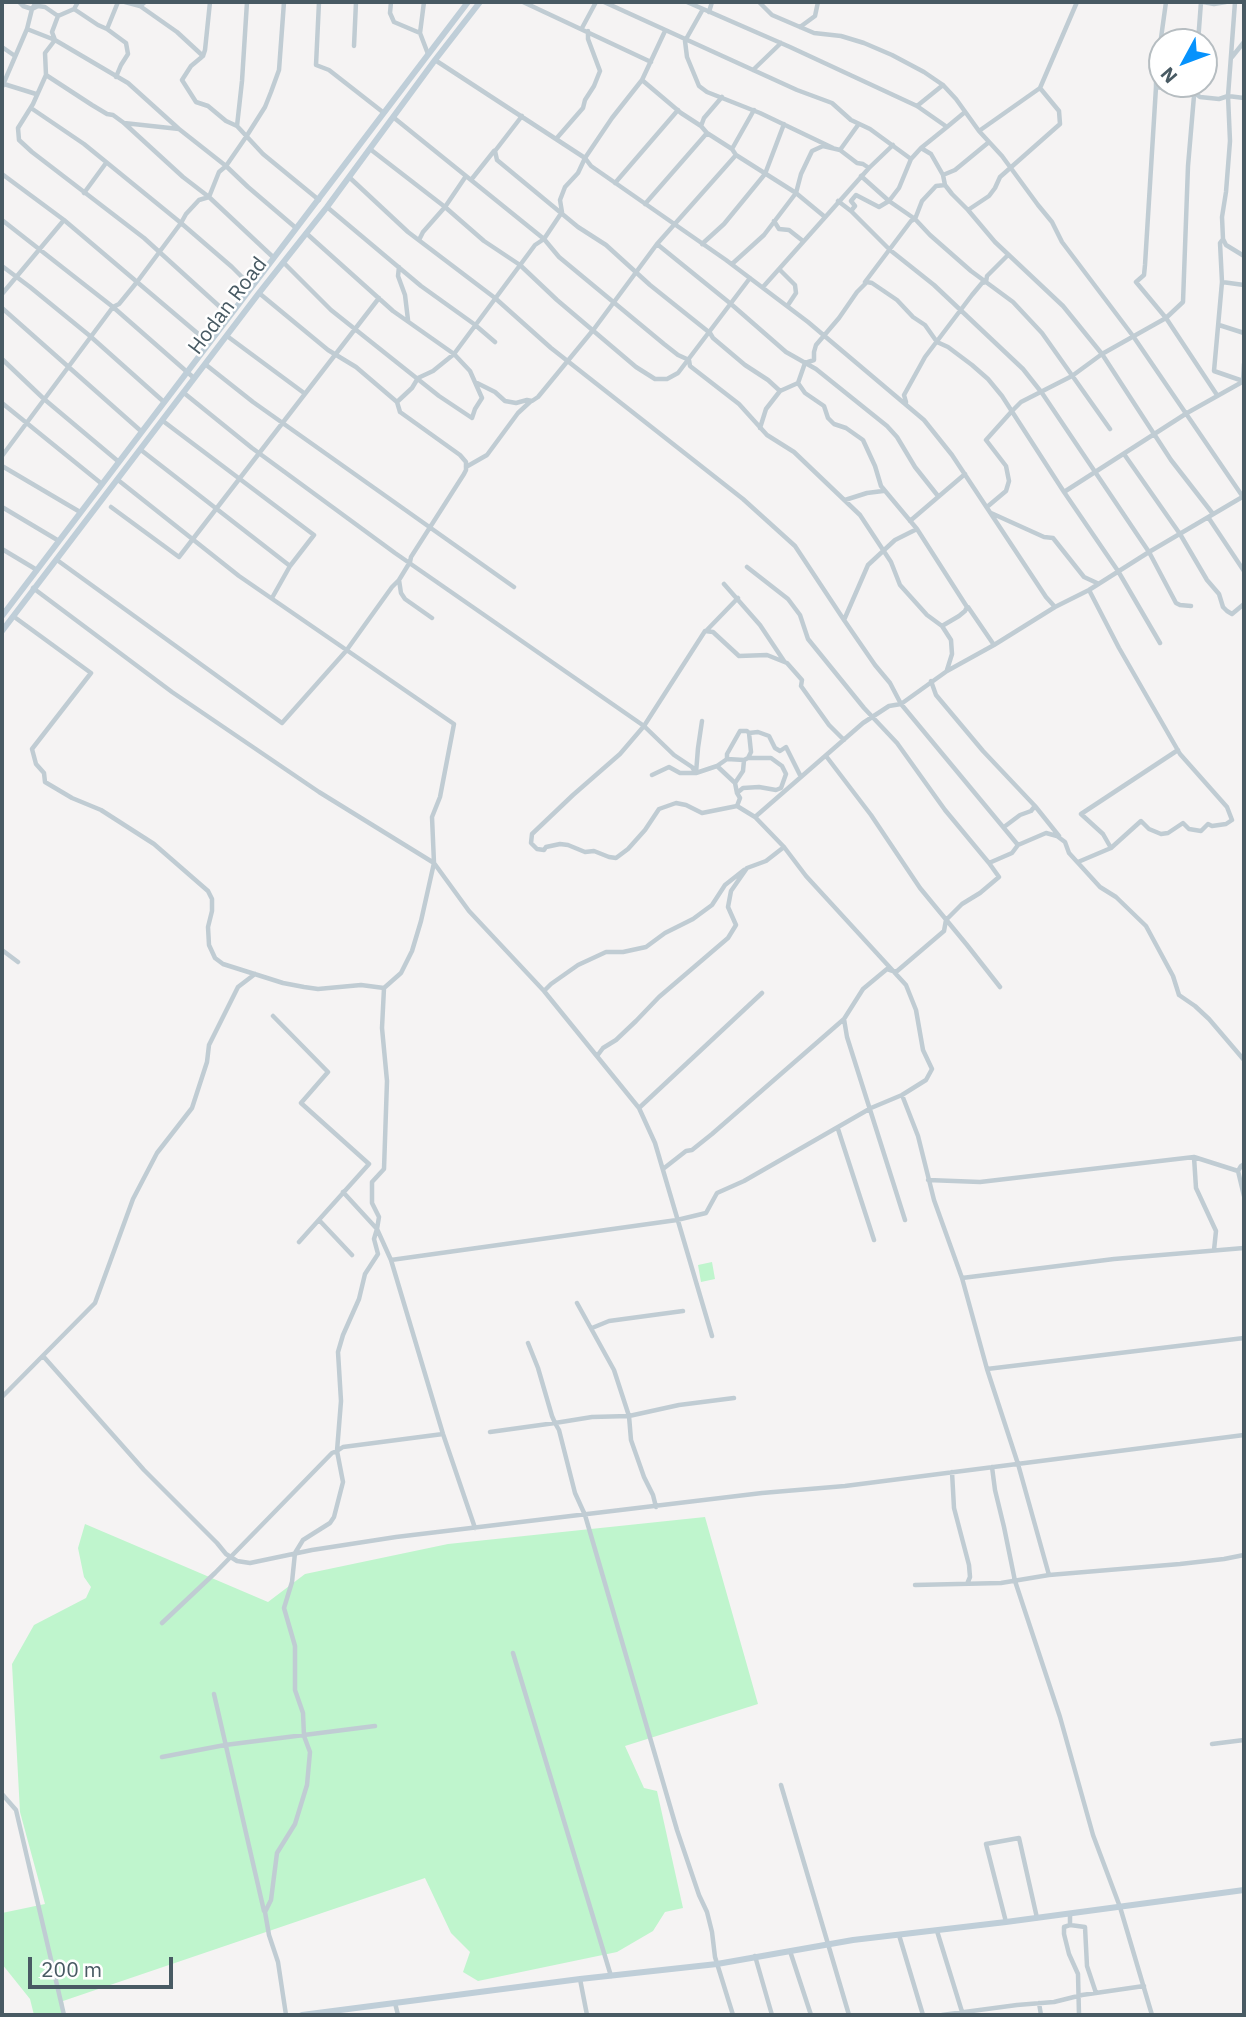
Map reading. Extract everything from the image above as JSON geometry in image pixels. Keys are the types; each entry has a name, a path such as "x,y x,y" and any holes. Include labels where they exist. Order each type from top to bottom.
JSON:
{"main road":[{"name":"Hodan Road","path":"2,614 468,2"},
{"name":"Hodan Road","path":"2,631 327,207 480,2"},
{"path":"302,2015 355,2012 395,2003 717,1964 853,1940 1006,1923 1244,1890"}],"street":[{"path":"19,2 32,9 45,7 58,16"},
{"path":"36,2 2,85 36,94"},
{"path":"55,40 52,32 58,16 74,9 78,2"},
{"path":"107,29 118,2"},
{"path":"125,2 140,6 177,32 202,56"},
{"path":"140,6 145,2"},
{"path":"210,2 205,50 181,80 196,102 208,106 226,121 237,126 246,137 319,200"},
{"path":"237,126 247,2"},
{"path":"209,197 219,172 226,166 265,107 279,70 284,2"},
{"path":"320,2 316,65 329,70 384,113"},
{"path":"354,46 356,2"},
{"path":"391,2 390,13 394,22 420,33"},
{"path":"424,2 420,33 428,54"},
{"path":"523,2 651,62"},
{"path":"556,139 583,108 600,71 585,30 596,2"},
{"path":"604,2 797,90 832,103 858,125 870,129 911,159"},
{"path":"687,2 918,106 947,127"},
{"path":"712,2 685,40 687,57 699,86 833,148"},
{"path":"755,817 863,723 889,706 901,704 930,681 1055,607 1089,590 1244,496 1133,336 1062,242 1052,222 1011,167 943,85 913,66 864,43 841,36 814,33 772,15 759,2"},
{"path":"800,27 815,16 818,2"},
{"path":"979,131 1040,88 1077,2"},
{"path":"1162,28 1166,2"},
{"path":"1199,28 1202,2 1226,2"},
{"path":"1235,2 1228,96 1230,141 1222,217 1223,239 1226,245 1244,256"},
{"path":"74,9 126,43 128,54 116,78"},
{"path":"27,29 55,40 128,83 296,228"},
{"path":"397,402 418,378 433,371 454,354 535,245 544,239 562,212 560,200 567,184 578,173 612,118 642,80 665,31"},
{"path":"55,40 45,53 46,75 31,108 18,128 19,140 159,252 230,316"},
{"path":"1232,58 1244,42"},
{"path":"753,70 781,43"},
{"path":"2,47 15,56"},
{"path":"435,60 585,158 591,166 732,264 788,305 906,404 939,437 1055,607"},
{"path":"46,75 124,123 274,258"},
{"path":"642,80 732,149 736,155 796,193 825,216"},
{"path":"918,106 943,85"},
{"path":"968,210 989,196 1000,177 1060,124 1059,111 1040,88"},
{"path":"701,126 704,118 722,97"},
{"path":"1155,98 1144,275 1136,282 1166,318 1217,395"},
{"path":"987,507 1006,491 1009,481 1006,466 986,440 1012,411 1021,402 1072,376 1102,354 1166,318 1183,302 1188,166 1195,98"},
{"path":"1210,98 1244,98"},
{"path":"31,108 84,144 181,223 252,287"},
{"path":"615,183 678,110"},
{"path":"732,149 755,110"},
{"path":"851,211 855,206 851,201 856,195 879,207 889,201 899,188 911,159 965,112"},
{"path":"471,180 522,116"},
{"path":"393,117 544,239 559,257 678,355 689,360"},
{"path":"124,123 179,129"},
{"path":"702,244 724,223 765,174 784,124"},
{"path":"840,150 858,125"},
{"path":"645,204 708,133"},
{"path":"943,175 955,170 989,142"},
{"path":"763,287 838,201 893,145"},
{"path":"732,264 764,234 796,193 812,150 823,146 840,150 869,168"},
{"path":"921,148 931,154 943,175 945,185 1008,255 1063,306 1102,354 1211,516 1244,571"},
{"path":"369,149 445,207 484,241 520,265 636,367 655,379 667,379 678,373 750,278"},
{"path":"495,151 497,160 578,227 606,245 713,338 780,391"},
{"path":"466,467 487,455 518,413 532,401 594,329 657,244 736,155"},
{"path":"84,193 106,163"},
{"path":"2,174 64,220 209,343"},
{"path":"419,240 466,176"},
{"path":"861,176 1013,302 1042,333 1110,429"},
{"path":"349,177 408,233 495,298 551,348 773,524 795,546 890,683 901,704 1018,845"},
{"path":"805,363 814,360 816,345 915,219 922,201 936,186 945,185"},
{"path":"2,456 90,336 138,282 186,214 199,200 209,197"},
{"path":"838,201 1018,364 1042,393 1149,552 1177,603 1191,606"},
{"path":"327,207 421,286 495,342"},
{"path":"2,220 113,307 195,379"},
{"path":"2,295 64,220"},
{"path":"774,220 779,229 789,230 803,241"},
{"path":"306,233 379,298 454,354 477,383 495,392 505,401 532,401"},
{"path":"1223,239 1220,243 1222,282 1214,371 1244,381"},
{"path":"657,244 786,352 816,369 892,430 915,467 938,496"},
{"path":"906,404 904,395 925,357 986,282 987,276 1008,255"},
{"path":"283,262 331,310 439,396 472,418 482,398 474,378"},
{"path":"2,267 30,286 164,402"},
{"path":"399,267 398,276 405,295 408,321"},
{"path":"779,269 795,285 796,293 788,305"},
{"path":"862,285 867,282 872,284 897,300 925,325 937,342 961,356 988,379 1118,571 1160,643"},
{"path":"1222,282 1244,285"},
{"path":"57,560 282,723 346,651 399,580 411,556 464,474 466,462 401,412 397,402 356,367 335,354 259,293"},
{"path":"111,507 179,556 379,298"},
{"path":"2,308 142,432"},
{"path":"1219,326 1244,333"},
{"path":"227,336 304,393"},
{"path":"2,359 44,399 119,462"},
{"path":"689,360 690,366 739,404 760,428 788,447 865,521 891,562 900,585 927,615 942,626 953,645 947,671"},
{"path":"760,428 766,410 780,391 798,383 805,363"},
{"path":"205,364 514,587"},
{"path":"1244,364 1244,381"},
{"path":"1064,492 1187,413 1244,381"},
{"path":"798,383 805,393 824,406 828,418 834,424 846,428 863,440 884,491 917,529 994,645"},
{"path":"184,393 259,453 395,553 644,726 696,773"},
{"path":"2,403 102,484"},
{"path":"163,421 314,535 290,566 272,598"},
{"path":"141,450 290,566"},
{"path":"1124,454 1219,594 1223,607 1232,614 1244,604"},
{"path":"2,466 80,512"},
{"path":"910,521 965,474"},
{"path":"118,480 239,576 454,724 440,797 432,817 433,863 421,921 412,951 401,973 384,988 382,1028 387,1081 384,1169 372,1182 372,1203 379,1217 374,1239 378,1254 365,1274 359,1299 342,1335 338,1352 341,1401 337,1451 343,1482 330,1523 303,1540 295,1553 292,1582 284,1608 295,1646 295,1690 303,1713 304,1736 310,1752 307,1785 295,1824 277,1853 271,1900 265,1912"},
{"path":"845,500 884,491"},
{"path":"2,507 59,541"},
{"path":"991,513 1044,537 1053,538 1084,577 1098,583"},
{"path":"844,620 868,565 895,540 917,529"},
{"path":"2,549 37,570"},
{"path":"747,567 788,599 800,615 808,639 864,708 897,743 945,810 999,877 962,904 946,920 944,931 896,972"},
{"path":"399,580 405,599 432,618"},
{"path":"724,584 802,680 801,686 844,740"},
{"path":"33,589 172,692 318,792 433,863 469,911 544,991 639,1108 655,1143 712,1336"},
{"path":"1078,862 1111,848 1141,821 1149,829 1161,834 1168,833 1184,823 1189,829 1201,831 1208,824 1226,824 1232,820 1227,807 1178,750 1089,590"},
{"path":"391,1260 677,1220 706,1213 717,1193 744,1181 871,1108 902,1095 926,1080 932,1069 923,1050 916,1010 906,985 806,876 784,847 755,817 737,806 702,813 676,803 659,809 645,830 616,858 560,844 544,850 537,849 531,843 532,834 620,754 644,726 705,631 738,598"},
{"path":"942,626 959,616 967,607"},
{"path":"13,616 91,673 32,749 36,764 44,773 46,782 72,798 101,810 154,844 208,891 212,899 208,927 209,945 215,958 223,964 304,988 361,985 384,988"},
{"path":"705,631 713,632 739,656 767,655 784,661"},
{"path":"930,681 936,695 983,751 1035,806 1065,842 1069,853 1100,887 1116,897 1146,926 1179,995 1209,1019 1244,1060"},
{"path":"696,773 702,721"},
{"path":"727,759 727,754 740,731 758,732 769,736 775,748 780,751 786,747 801,777"},
{"path":"735,783 751,752 749,733"},
{"path":"1111,848 1103,834 1081,814 1178,750"},
{"path":"826,756 871,815 920,888 1000,987"},
{"path":"652,775 669,767 680,773 696,773 717,766 727,759 771,758 782,766 786,774 781,788"},
{"path":"717,766 735,783 740,798 737,806"},
{"path":"737,793 743,788 759,787 776,790 781,788 787,791"},
{"path":"1004,827 1035,806"},
{"path":"989,863 1013,853 1018,845 1046,833 1065,842"},
{"path":"544,991 578,965 606,952 623,952 646,947 665,933 693,919 712,905 724,885 747,868 766,861 784,847"},
{"path":"597,1056 659,997 728,938 736,925 728,901 731,891 747,868"},
{"path":"2,950 18,962"},
{"path":"663,1169 702,1142 845,1019 863,989 887,969 896,972"},
{"path":"2,1397 95,1303 133,1199 157,1153 192,1108 207,1062 209,1045 238,988 256,974"},
{"path":"639,1108 762,993"},
{"path":"274,1016 328,1072 301,1103 369,1164 299,1242"},
{"path":"845,1019 847,1037 905,1220"},
{"path":"902,1095 918,1136 928,1180 962,1278 1049,1575"},
{"path":"838,1129 873,1240"},
{"path":"928,1180 980,1182 1194,1157 1238,1171"},
{"path":"1194,1157 1196,1188 1216,1231 1214,1250"},
{"path":"1244,1164 1238,1171 1244,1196"},
{"path":"343,1192 377,1229 391,1260 443,1434 475,1528"},
{"path":"319,1220 352,1255"},
{"path":"962,1278 1114,1259 1244,1248"},
{"path":"577,1303 614,1370 629,1416 631,1440 656,1507"},
{"path":"592,1328 609,1321 683,1311"},
{"path":"987,1369 1244,1338"},
{"path":"528,1343 575,1493 585,1516 677,1830 707,1912 715,1957 733,2015"},
{"path":"43,1356 144,1470 229,1557 250,1563 396,1537 762,1493 835,1487 1244,1436"},
{"path":"490,1432 592,1417 629,1416 679,1405 734,1398"},
{"path":"162,1623 215,1573 331,1453 343,1447 443,1434"},
{"path":"992,1467 1015,1581 1152,2015"},
{"path":"952,1472 954,1508 969,1566 968,1584"},
{"path":"915,1585 1015,1581 1049,1575 1180,1564 1244,1555"},
{"path":"513,1653 611,1976"},
{"path":"214,1694 278,1962 286,2015"},
{"path":"162,1757 226,1745 375,1726"},
{"path":"1212,1744 1244,1740"},
{"path":"780,1785 849,2015"},
{"path":"2,1794 16,1810 64,2015"},
{"path":"1006,1923 986,1844 1018,1838 1037,1918"},
{"path":"1070,1914 1070,1926"},
{"path":"1079,2015 1078,1974 1069,1954 1064,1927 1085,1927 1087,1966 1096,1993"},
{"path":"937,1931 963,2014"},
{"path":"899,1935 923,2015"},
{"path":"790,1951 811,2015"},
{"path":"755,1956 772,2015"},
{"path":"580,1979 587,2015"},
{"path":"942,2015 1144,1986"},
{"path":"395,2003 398,2015"},
{"path":"1039,2003 1041,2015"}],"green space":[{"path":"712,1262 715,1279 701,1282 698,1265"},
{"path":"705,1517 758,1704 625,1746 644,1788 657,1791 683,1908 665,1912 653,1931 617,1952 478,1981 463,1972 470,1952 451,1933 425,1878 63,2001 65,2015 34,2015 30,1999 2,1964 2,1913 45,1904 20,1812 12,1664 34,1625 86,1598 91,1587 84,1577 78,1548 85,1524 268,1602 305,1574 448,1544"}]}
